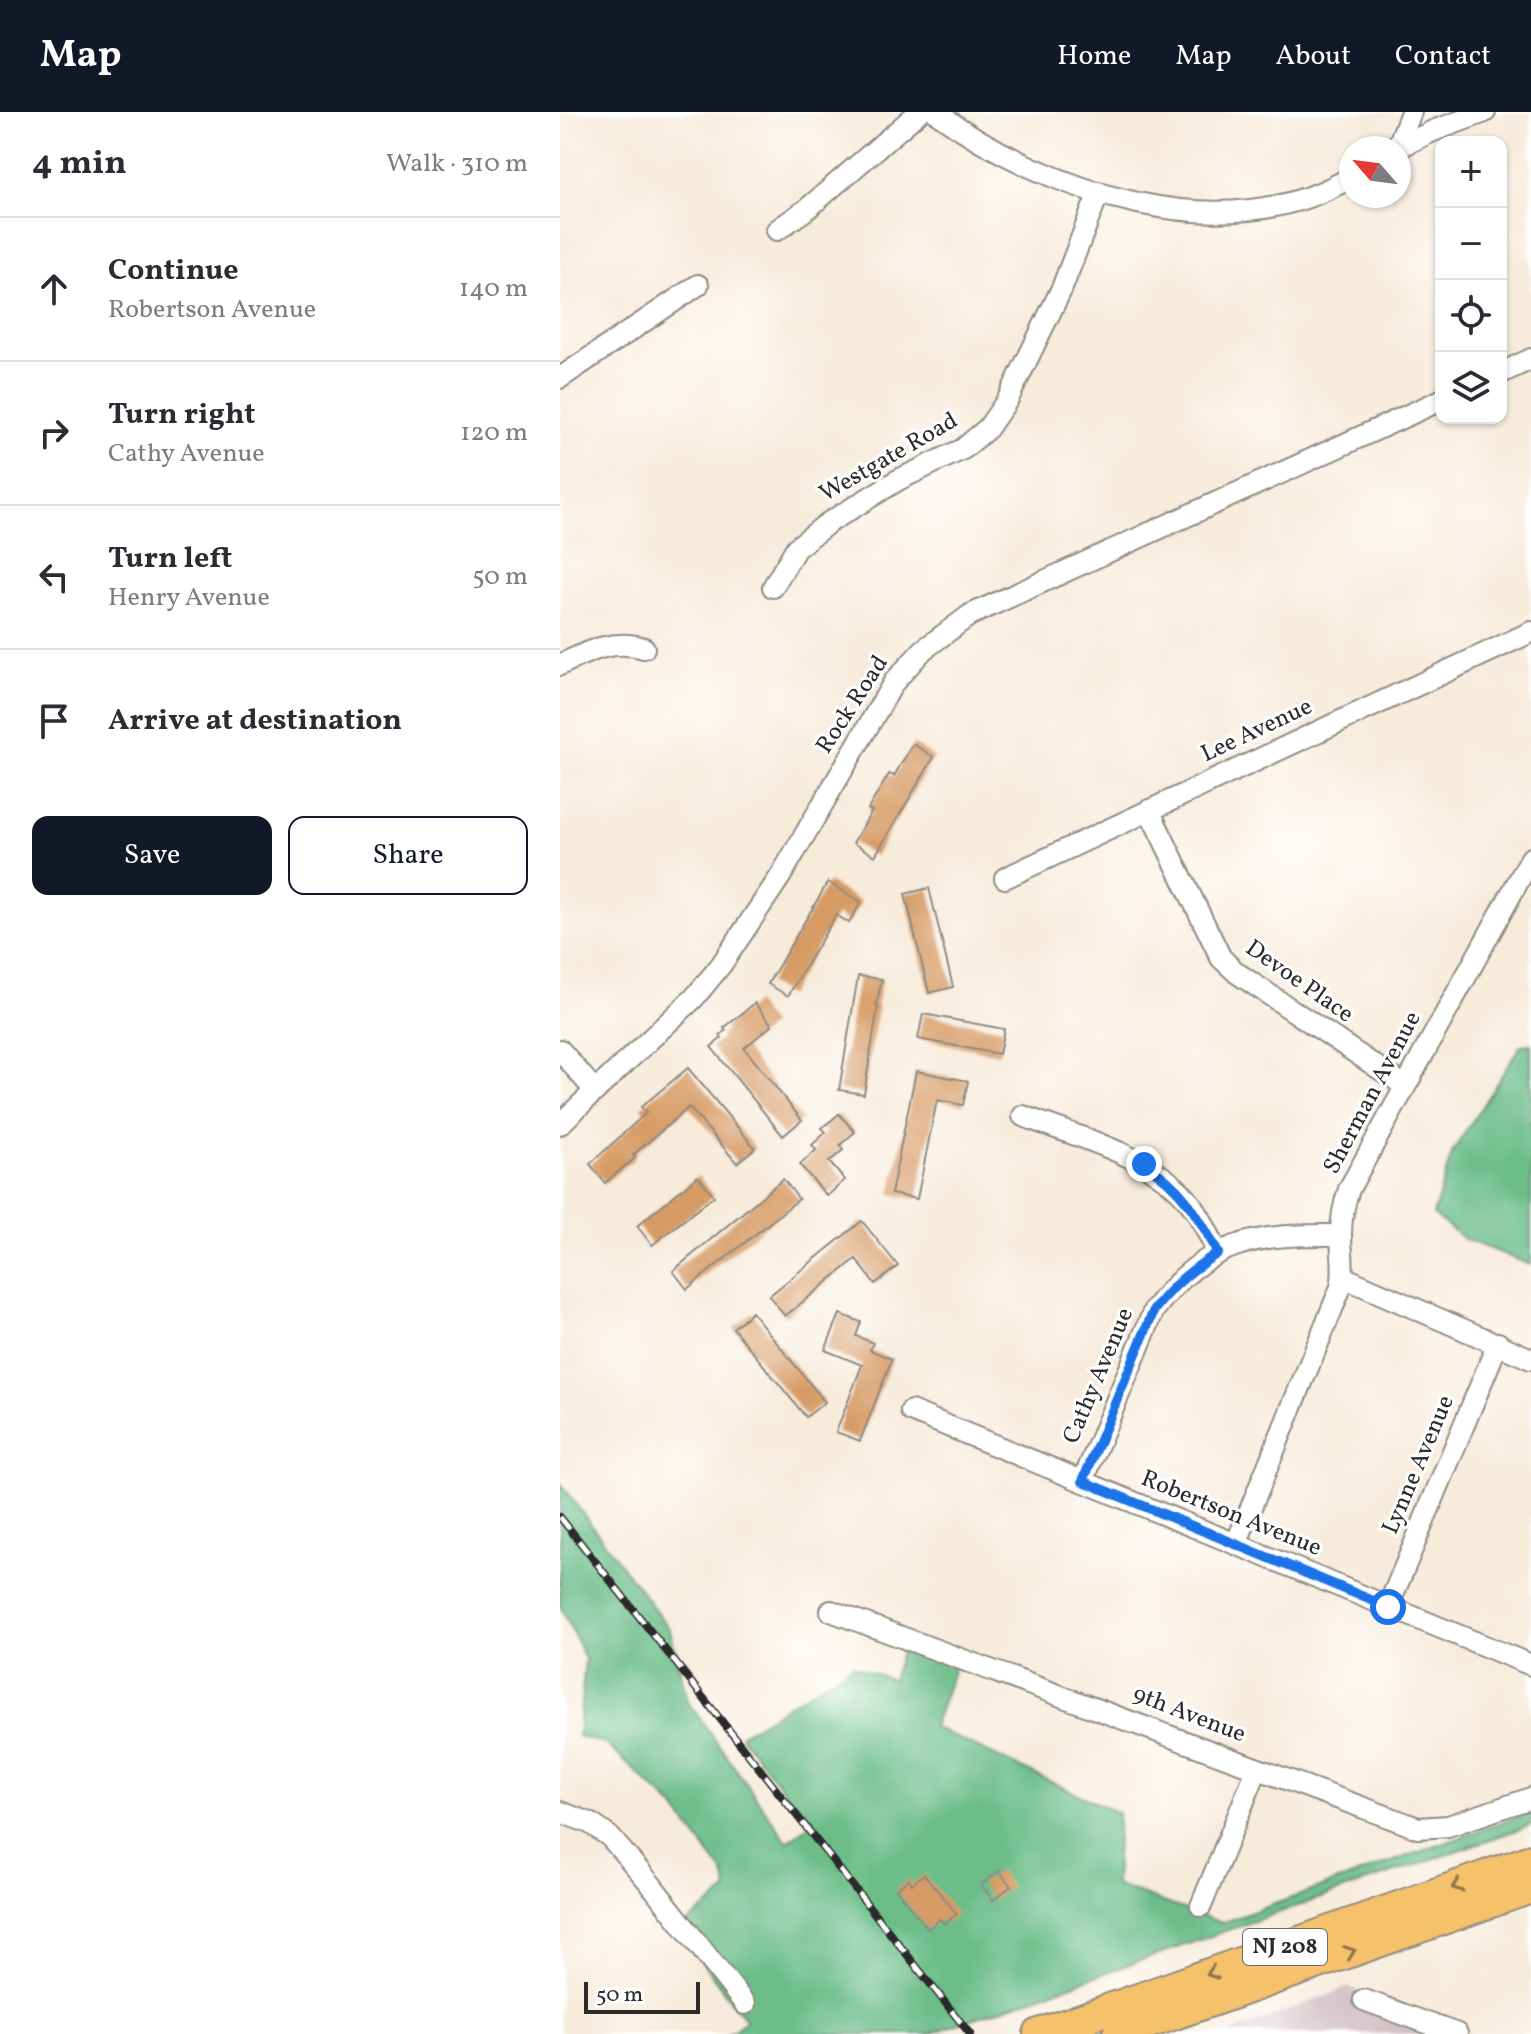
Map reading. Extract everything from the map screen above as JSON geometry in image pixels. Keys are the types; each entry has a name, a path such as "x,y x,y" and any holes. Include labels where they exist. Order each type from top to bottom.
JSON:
{"highway":[{"name":"NJ 208","path":"1039,2034 1531,1860"},
{"name":"NJ 208","path":"1118,2034 1531,1888"}],"street":[{"path":"777,230 807,209 919,112"},
{"path":"936,112 1026,164 1066,182 1158,207 1201,212 1245,211 1284,204 1339,183"},
{"path":"1402,136 1411,112"},
{"path":"1411,142 1485,112"},
{"name":"Westgate Road","path":"773,587 796,548 828,523 898,480 963,449 988,428 1008,399 1050,313 1099,192"},
{"path":"560,378 698,285"},
{"path":"1507,370 1531,359"},
{"name":"Rock Road","path":"560,1124 694,998 721,965 780,877 894,682 935,638 970,615 1435,403"},
{"name":"Lee Avenue","path":"1005,878 1531,632"},
{"path":"560,665 603,646 630,643 644,648"},
{"name":"Devoe Place","path":"1149,810 1221,958 1237,973 1405,1086"},
{"name":"Sherman Avenue","path":"1236,1544 1343,1277 1342,1213 1349,1189 1531,858"},
{"path":"560,1050 595,1091"},
{"path":"1023,1116 1113,1151 1156,1172 1190,1202 1218,1253"},
{"name":"Cathy Avenue","path":"1083,1481 1154,1310 1171,1288 1192,1268 1218,1253 1256,1238 1341,1235"},
{"path":"1343,1277 1531,1359"},
{"name":"Lynne Avenue","path":"1388,1607 1498,1343"},
{"name":"Robertson Avenue","path":"911,1411 1531,1665"},
{"name":"9th Avenue","path":"831,1611 1418,1828 1448,1826 1531,1798"},
{"path":"1201,1906 1257,1769"},
{"path":"560,1812 590,1823 610,1837 745,2004"},
{"path":"1364,2000 1457,2034"}],"shaded area":[{"path":"1349,1987 1451,2027 1449,2034 1228,2034"}],"green space":[{"path":"1531,1044 1531,1265 1464,1239 1433,1215 1452,1153 1521,1045"},
{"path":"560,1483 670,1630 688,1702 788,1842 810,1824 740,1735 853,1665 892,1680 906,1635 958,1657 933,1727 1118,1813 1115,1885 1222,1923 1531,1812 1531,1825 929,2034 728,2034 746,2021 678,1930 728,1890 724,1874 674,1807 607,1745 578,1736 585,1659 560,1606"}],"building":[{"path":"913,744 934,757 875,856 853,843 872,811 868,809 889,774 894,776"},
{"path":"828,882 861,902 849,923 836,915 788,996 768,984"},
{"path":"929,888 953,987 929,993 905,894"},
{"path":"858,976 882,979 864,1094 839,1090"},
{"path":"755,1003 772,1025 744,1048 802,1120 783,1136 711,1047 722,1038 720,1035 726,1031 724,1028"},
{"path":"923,1014 1004,1029 999,1054 918,1039"},
{"path":"688,1068 755,1148 737,1163 689,1107 605,1183 590,1164 646,1113 641,1107"},
{"path":"916,1071 968,1081 963,1105 937,1100 917,1199 891,1194"},
{"path":"839,1114 855,1132 840,1145 843,1150 829,1162 845,1180 827,1196 800,1165 816,1150 812,1145 826,1132 822,1128"},
{"path":"698,1176 714,1196 652,1245 637,1226"},
{"path":"783,1179 799,1199 687,1289 673,1271"},
{"path":"862,1221 898,1266 875,1284 856,1259 785,1316 769,1296"},
{"path":"752,1312 825,1402 806,1417 733,1328"},
{"path":"840,1314 861,1322 856,1336 873,1343 870,1350 892,1359 860,1441 836,1432 862,1365 825,1350"},
{"path":"999,1871 1011,1886 993,1900 981,1885"},
{"path":"924,1874 957,1914 944,1924 940,1919 928,1929 896,1889 909,1879 912,1884"}],"railway":[{"path":"560,1517 970,2034"}],"route":[{"path":"1144,1164 1190,1202 1218,1253 1192,1268 1154,1310 1083,1481 1388,1607"}]}
